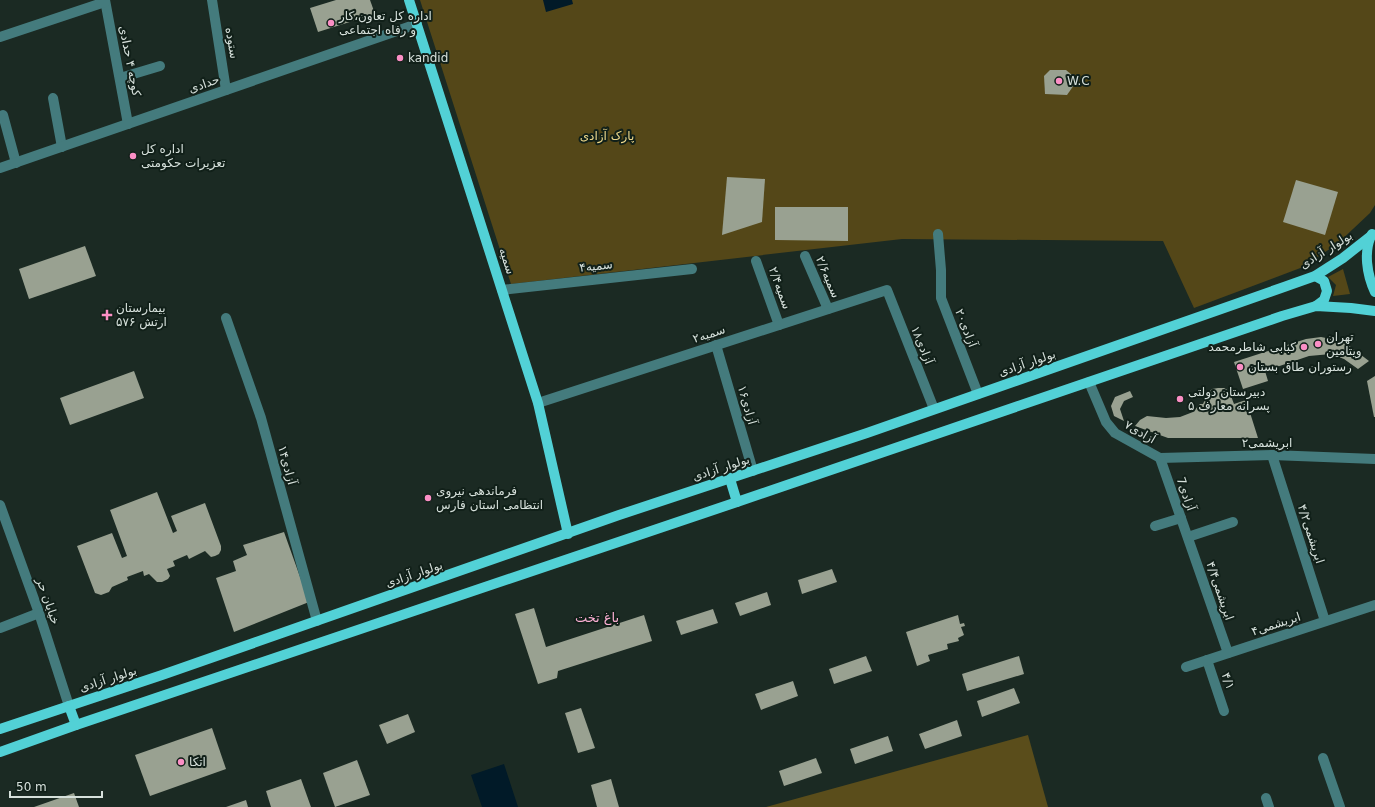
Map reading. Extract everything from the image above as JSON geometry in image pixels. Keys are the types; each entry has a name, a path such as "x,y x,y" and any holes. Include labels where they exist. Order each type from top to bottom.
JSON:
{"main road":[{"name":"سمیه","path":"409,0 538,403 568,534"},
{"name":"بولوار آزادی","path":"0,729 162,675 568,534 934,410 1314,276 1343,258 1373,234"},
{"path":"1373,234 1366,258 1375,292"},
{"path":"1314,276 1324,281 1327,291 1324,300 1316,306"},
{"path":"0,752 1282,316 1316,306 1375,311"},
{"path":"730,479 737,502"},
{"path":"69,706 76,725"}],"street":[{"name":"ستوده","path":"212,0 226,90"},
{"path":"0,37 105,1"},
{"name":"کوچه ۴ حدادی","path":"105,1 128,124"},
{"name":"حدادی","path":"0,168 417,24"},
{"path":"120,78 160,66"},
{"path":"53,98 62,147"},
{"path":"3,116 16,162"},
{"name":"آزادی۲۰","path":"938,234 941,270 941,298 978,394"},
{"name":"سمیه۲/۶","path":"804,256 828,309"},
{"name":"سمیه۲/۴","path":"756,261 780,325"},
{"name":"سمیه۴","path":"502,290 692,269"},
{"name":"۲سمیه","path":"538,403 887,290"},
{"name":"آزادی۱۸","path":"887,290 934,410"},
{"name":"آزادی۱۴","path":"226,318 261,418 317,621"},
{"name":"آزادی۱۶","path":"716,345 753,471"},
{"name":"آزادی۷","path":"1089,382 1110,428 1115,433 1160,458"},
{"name":"ابریشمی۲","path":"1160,458 1272,455 1375,459"},
{"name":"ابریشمی۴/۲","path":"1272,455 1325,621"},
{"name":"7آزادی","path":"1160,458 1188,538"},
{"name":"خیابان حر","path":"0,505 39,613 69,706"},
{"path":"1155,526 1181,518"},
{"path":"1188,538 1233,522"},
{"name":"ابریشمی۴/۴","path":"1188,538 1228,653"},
{"name":"ابریشمی۴","path":"1186,667 1375,604"},
{"path":"0,628 39,613"},
{"name":"۴/۱","path":"1207,660 1224,711"},
{"path":"1323,758 1340,807"}],"green space":[{"name":"پارک آزادی","path":"420,0 1375,0 1375,205 1370,213 1337,244 1303,267 1194,308 1163,241 902,239 511,284"},
{"path":"1343,269 1350,294 1333,296 1336,285 1328,277"}],"shaded area":[{"path":"1028,735 1048,807 766,807"}],"water":[{"path":"543,0 572,0 573,4 546,12"},
{"path":"504,764 518,807 482,807 471,775"}],"building":[{"name":"اداره کل تعاون،کار و رفاه اجتماعی","path":"336,0 370,0 375,14 318,32 310,8"},
{"name":"W.C","path":"1050,70 1066,70 1072,75 1074,85 1067,95 1045,94 1044,76"},
{"path":"727,177 765,179 762,222 722,235"},
{"path":"1296,180 1338,192 1325,235 1283,222"},
{"path":"775,207 848,207 848,241 775,240"},
{"path":"85,246 96,276 29,299 19,269"},
{"path":"1321,337 1336,340 1348,345 1369,361 1358,369 1344,359 1331,354 1309,356 1265,371 1268,381 1243,389 1234,362 1306,339"},
{"path":"134,371 144,398 70,425 60,398"},
{"path":"1375,376 1375,417 1374,417 1367,381"},
{"path":"1224,388 1229,391 1234,404 1246,400 1258,438 1168,438 1135,426 1140,420 1147,416 1166,418 1180,417 1193,412 1200,404 1203,404 1208,393 1212,389"},
{"path":"1130,391 1133,397 1124,401 1120,409 1124,421 1114,416 1111,406 1115,397"},
{"path":"157,492 173,533 177,531 171,516 205,503 221,546 219,554 211,557 205,551 189,559 187,555 173,561 175,566 167,569 170,576 162,582 157,582 149,574 144,576 143,571 127,577 128,580 112,587 109,592 101,595 95,593 77,546 112,533 122,558 127,556 110,510"},
{"path":"284,532 309,602 234,632 216,578 236,571 233,561 247,555 243,545"},
{"path":"832,569 837,582 802,594 798,580"},
{"path":"767,592 771,605 740,616 735,603"},
{"path":"534,608 546,647 644,615 652,641 558,671 557,678 538,684 515,614"},
{"path":"713,609 718,623 681,635 676,621"},
{"path":"958,615 960,624 964,623 965,626 961,627 964,635 958,638 959,641 947,644 948,649 928,655 930,661 917,666 906,632"},
{"path":"866,656 872,671 834,684 829,669"},
{"path":"1019,656 1024,674 967,691 962,674"},
{"path":"793,681 798,696 761,710 755,694"},
{"path":"1014,688 1020,703 982,717 977,701"},
{"path":"581,708 595,748 578,753 565,713"},
{"path":"408,714 415,732 387,744 379,725"},
{"path":"957,720 962,736 925,749 919,734"},
{"name":"اتکا","path":"212,728 226,769 150,796 135,755"},
{"path":"888,736 893,751 855,764 850,749"},
{"path":"816,758 822,773 784,786 779,771"},
{"path":"357,760 370,795 335,807 323,773"},
{"path":"301,779 311,807 271,807 266,791"},
{"path":"611,779 619,807 597,807 591,785"},
{"path":"74,793 79,807 34,807"},
{"path":"246,800 248,807 226,807"}],"place":[{"name":"اداره کل تعاون،کار و رفاه اجتماعی","path":"331,23"},
{"name":"kandid","path":"400,58"},
{"name":"W.C","path":"1059,81"},
{"name":"اداره کل تعزیرات حکومتی","path":"133,156"},
{"name":"بیمارستان ۵۷۶ ارتش","path":"107,315"},
{"name":"تهران ویتامین","path":"1318,344"},
{"name":"کبابی شاطرمحمد","path":"1304,347"},
{"name":"رستوران طاق بستان","path":"1240,367"},
{"name":"دبیرستان دولتی پسرانه معارف ۵","path":"1180,399"},
{"name":"فرماندهی نیروی انتظامی استان فارس","path":"428,498"},
{"name":"اتکا","path":"181,762"}],"district":[{"name":"باغ تخت","path":"597,617"}]}
